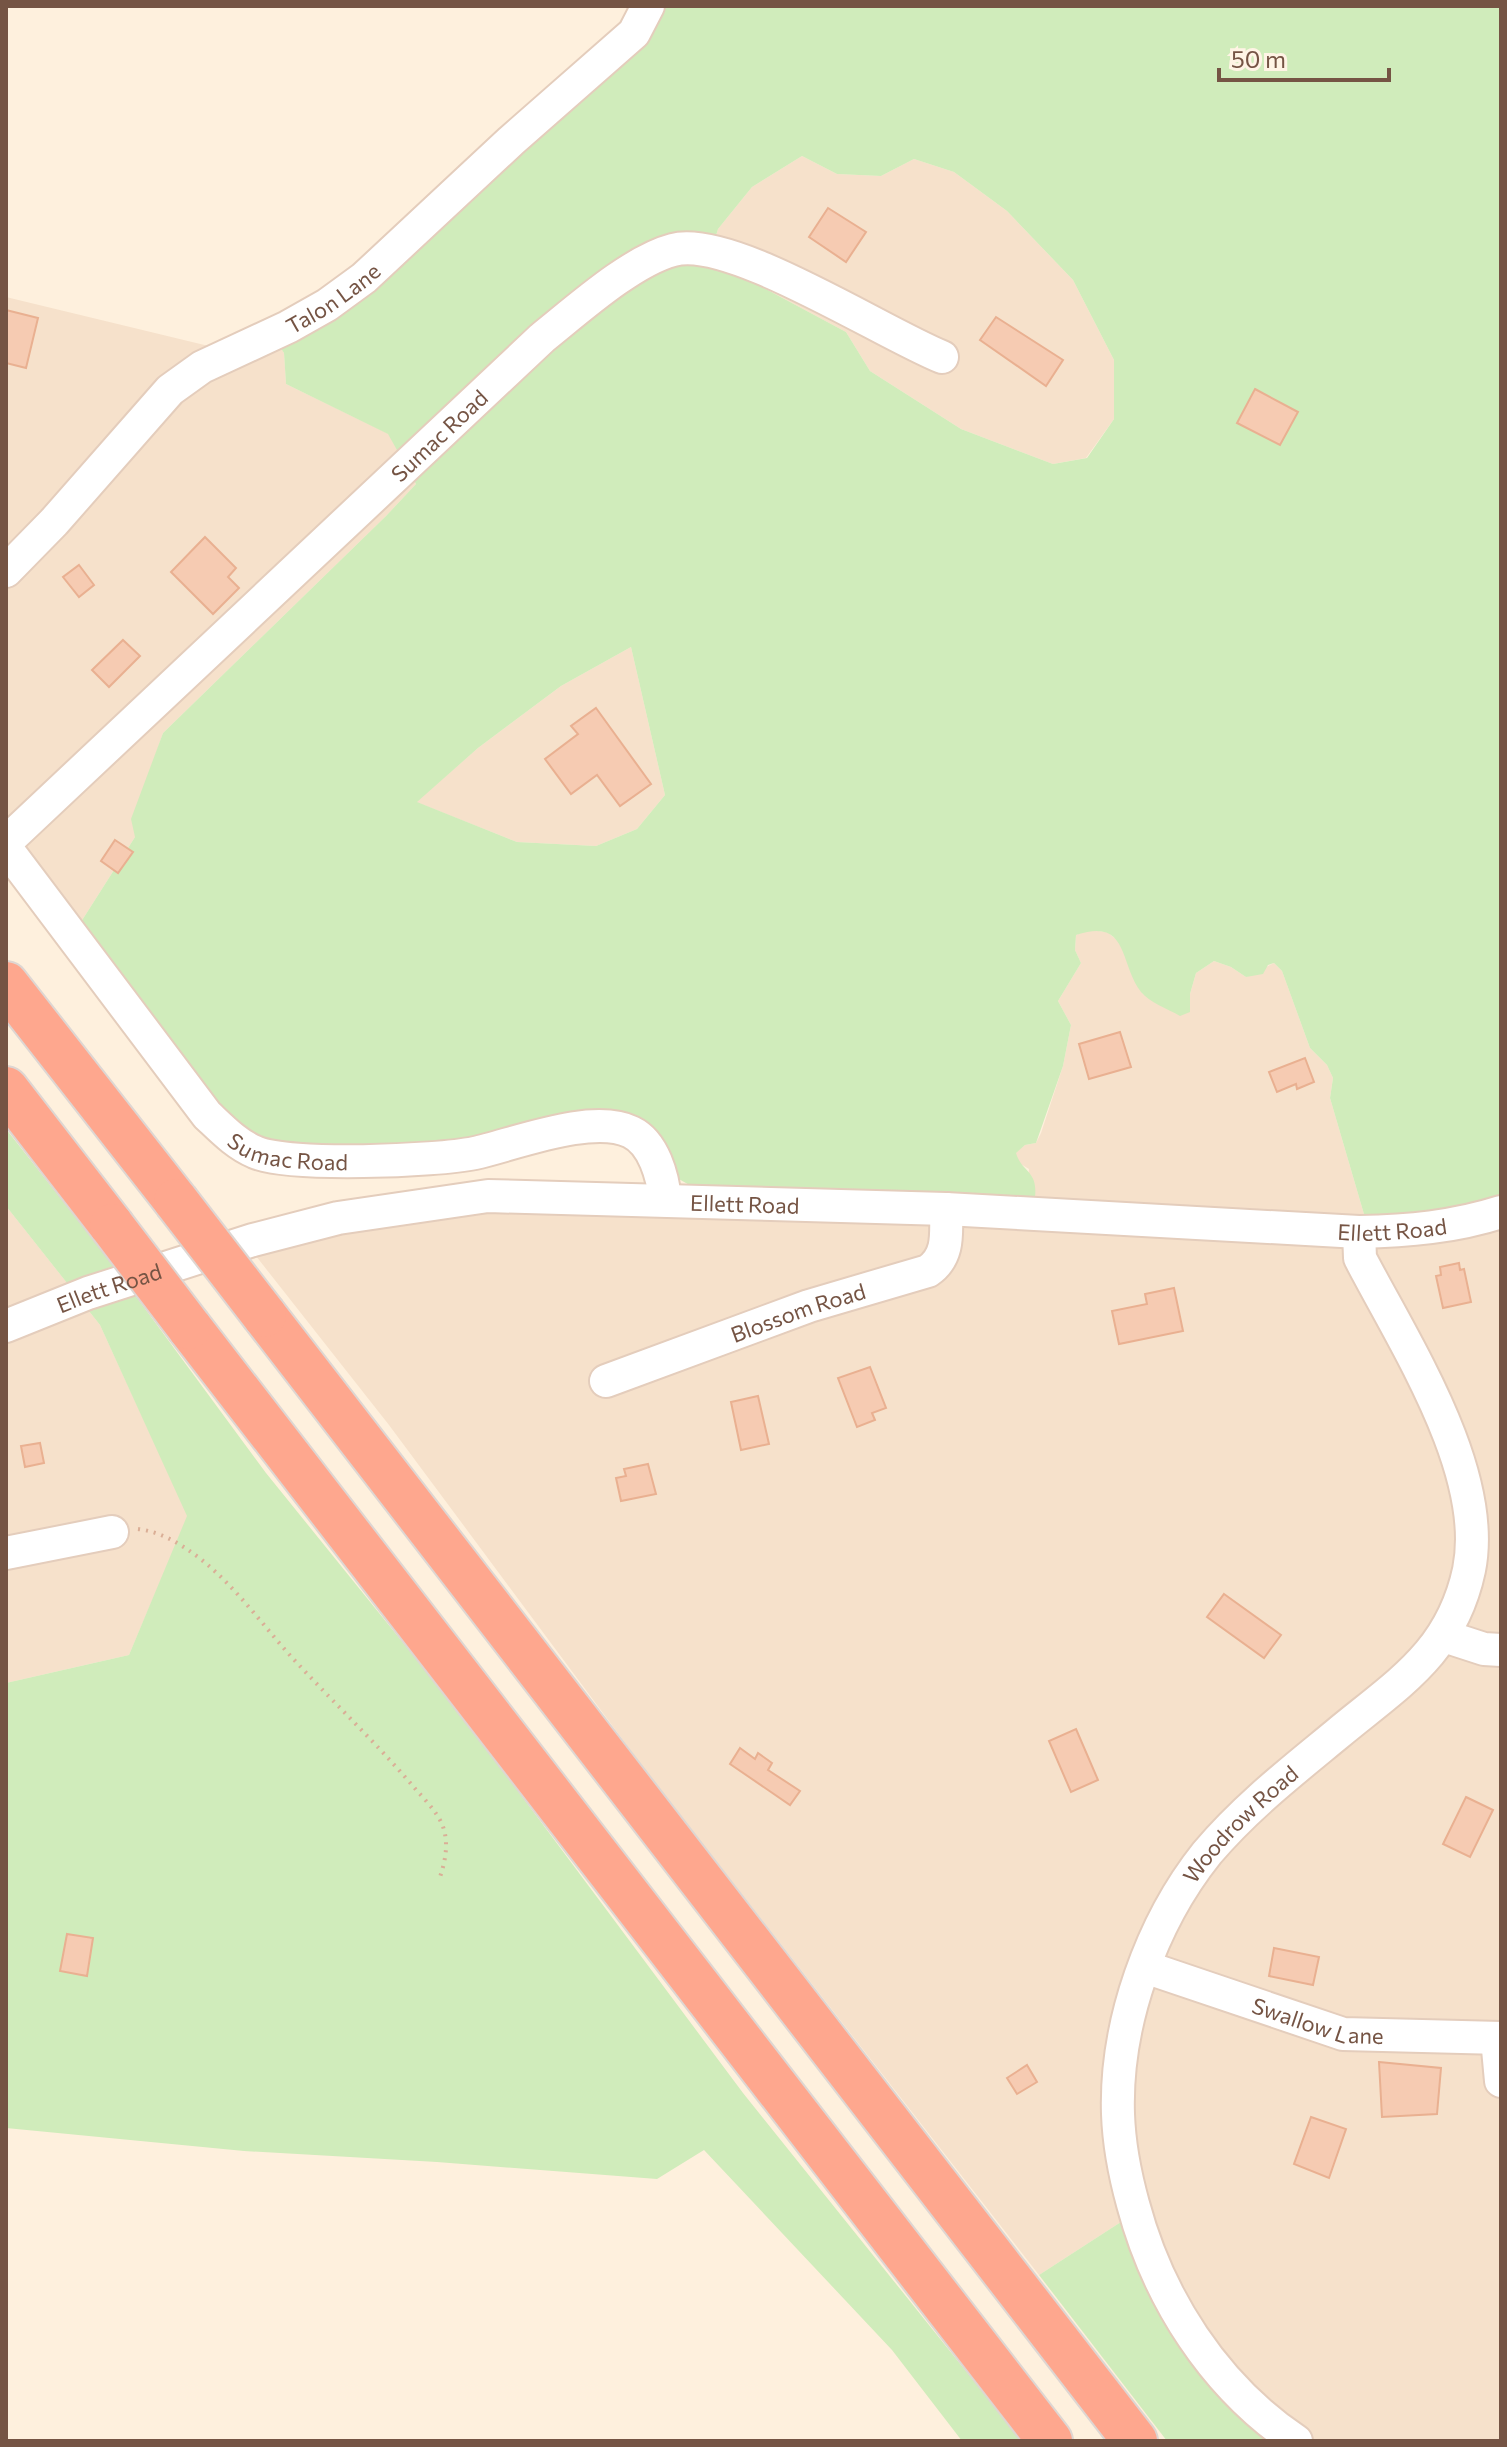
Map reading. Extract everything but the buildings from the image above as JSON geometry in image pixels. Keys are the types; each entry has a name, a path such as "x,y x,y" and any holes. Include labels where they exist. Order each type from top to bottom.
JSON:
{"highway":[{"path":"6,984 1135,2441"},
{"path":"6,1089 1050,2441"}],"street":[{"name":"Talon Lane","path":"6,571 54,522 170,390 202,367 327,305 364,278 511,141 634,33 648,6"},
{"name":"Sumac Road","path":"665,1200 663,1177 651,1153 632,1132 608,1126 550,1134 470,1154 338,1161 297,1160 257,1154 230,1137 207,1115 6,845 542,338 585,303 651,259 675,249 707,248 736,256 866,319 905,342 942,357"},
{"name":"Ellett Road","path":"6,1326 88,1293 253,1240 338,1218 488,1196 946,1209 1359,1232 1426,1229 1468,1223 1501,1212"},
{"name":"Blossom Road","path":"606,1381 809,1306 928,1271 937,1265 945,1250 946,1209"},
{"name":"Woodrow Road","path":"1296,2441 1255,2409 1210,2360 1172,2302 1144,2243 1128,2181 1118,2113 1122,2053 1134,2000 1145,1967 1183,1888 1222,1837 1283,1778 1408,1677 1431,1654 1444,1636 1469,1569 1470,1504 1453,1442 1360,1258 1359,1232"},
{"path":"6,1553 112,1532"},
{"path":"1444,1636 1484,1649 1501,1650"},
{"name":"Swallow Lane","path":"1145,1967 1343,2034 1499,2038"},
{"path":"1499,2038 1501,2081"}],"path":[{"path":"112,1532 130,1528 165,1536 199,1558 248,1606 434,1811 442,1824 446,1840 446,1859 440,1877"}],"shaded area":[{"path":"802,156 837,174 881,176 914,159 954,172 1007,211 1073,280 1114,360 1114,419 1086,458 1053,464 961,429 870,371 846,332 708,262 718,229 752,187"},
{"path":"6,297 221,349 274,338 284,353 286,384 389,434 416,484 163,733 149,773 135,837 79,925 6,833"},
{"path":"631,647 665,795 637,829 596,846 517,842 416,802 478,748 561,686"},
{"path":"1089,930 1107,932 1121,943 1143,994 1190,1012 1190,994 1196,973 1214,961 1246,977 1274,963 1282,971 1310,1048 1327,1065 1333,1078 1330,1098 1366,1221 1026,1202 1029,1169 1019,1163 1015,1153 1025,1145 1036,1143 1041,1133 1063,1066 1071,1025 1058,1001 1081,963 1075,950 1076,935"},
{"path":"6,1206 67,1283 41,1298 6,1311"},
{"path":"480,1208 1501,1225 1501,2441 1315,2441 1302,2434 1260,2400 1124,2220 1039,2275 649,1775 389,1425 252,1251 331,1232"},
{"path":"85,1306 100,1325 188,1516 129,1655 6,1683 6,1343"}],"green space":[{"path":"656,6 1501,6 1501,1202 1366,1221 1330,1098 1333,1078 1327,1065 1310,1048 1282,971 1274,963 1268,965 1263,974 1246,977 1214,961 1196,973 1190,994 1190,1012 1180,1016 1144,996 1114,937 1093,931 1076,935 1075,950 1081,963 1058,1001 1071,1025 1063,1066 1036,1143 1025,1145 1016,1153 1034,1182 1035,1197 1026,1202 693,1187 677,1178 648,1131 472,1144 278,1148 231,1124 79,925 135,837 131,819 163,733 416,484 388,434 286,384 284,353 274,338","holes":["802,156 837,174 881,176 914,159 954,172 1007,211 1073,280 1114,360 1114,419 1087,458 1053,464 961,429 870,371 846,332 708,262 718,229 752,187","631,647 665,795 637,829 596,846 517,842 417,802 478,748 561,686"]},
{"path":"6,1129 114,1266 67,1283 6,1206"},
{"path":"132,1291 266,1473 459,1712 743,2093 1022,2441 962,2441 892,2350 704,2150 657,2179 244,2151 6,2128 6,1683 129,1655 187,1516 100,1325 85,1306"},
{"path":"1124,2220 1278,2441 1167,2441 1039,2275"}]}
